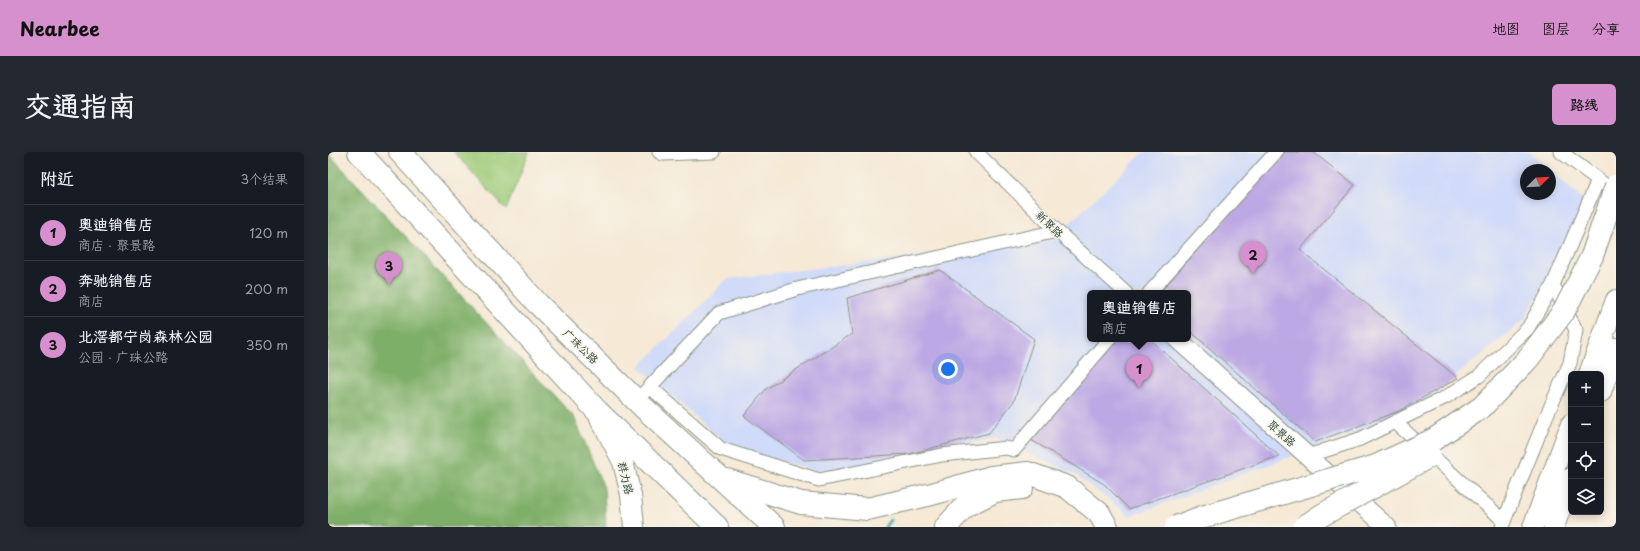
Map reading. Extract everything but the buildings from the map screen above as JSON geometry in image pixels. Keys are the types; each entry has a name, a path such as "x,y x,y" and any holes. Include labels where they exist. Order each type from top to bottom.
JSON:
{"highway":[{"path":"359,152 597,411 716,527"},
{"name":"广珠公路","path":"400,152 538,304 644,394 722,478 774,527"},
{"path":"1176,527 1202,517 1376,466 1433,440 1482,407 1527,360 1564,311 1592,256 1607,183"},
{"path":"1304,527 1322,515 1437,452 1483,420 1527,379 1564,332 1590,292 1616,231"},
{"path":"722,478 801,503 867,509 932,494 991,477 1028,473 1066,487 1099,513 1106,527"},
{"path":"946,527 965,506 995,491 1026,488 1059,500 1088,522 1090,527"}],"main road":[{"path":"1600,371 1616,300"},
{"path":"1604,371 1616,348"},
{"name":"群力路","path":"597,411 623,462 631,495 634,527"},
{"path":"1533,527 1568,432"},
{"path":"1554,527 1571,479"}],"street":[{"path":"658,152 663,154 714,152"},
{"name":"新聚路","path":"976,152 1057,231 1123,290"},
{"path":"1152,290 1276,152"},
{"path":"1561,152 1607,183 1616,194"},
{"path":"1308,456 1360,439 1446,397 1479,376 1528,328 1553,285 1607,183"},
{"path":"1057,231 797,289 719,313 644,394 721,449 819,480 942,455 1006,448 1014,450 1106,342"},
{"path":"1395,422 1503,524 1546,417 1570,363 1576,330 1553,285"},
{"name":"聚景路","path":"1170,342 1374,527"},
{"name":"聚景路","path":"1181,342 1387,527"}],"shaded area":[{"path":"1144,152 1530,152 1543,164 1520,164 1520,200 1556,200 1556,175 1589,205 1524,320 1414,411 1130,516 1076,475 996,438 877,465 816,471 730,448 639,367 727,279 1052,240"}],"green space":[{"path":"454,152 529,152 506,210"},
{"path":"328,153 574,417 604,488 606,527 328,527"}],"waterway":[{"path":"885,527 890,520"}],"place":[{"name":"奔驰销售店","path":"1253,274"},
{"name":"北滘都宁岗森林公园","path":"389,285"},
{"name":"奥迪销售店","path":"1139,388"}]}
